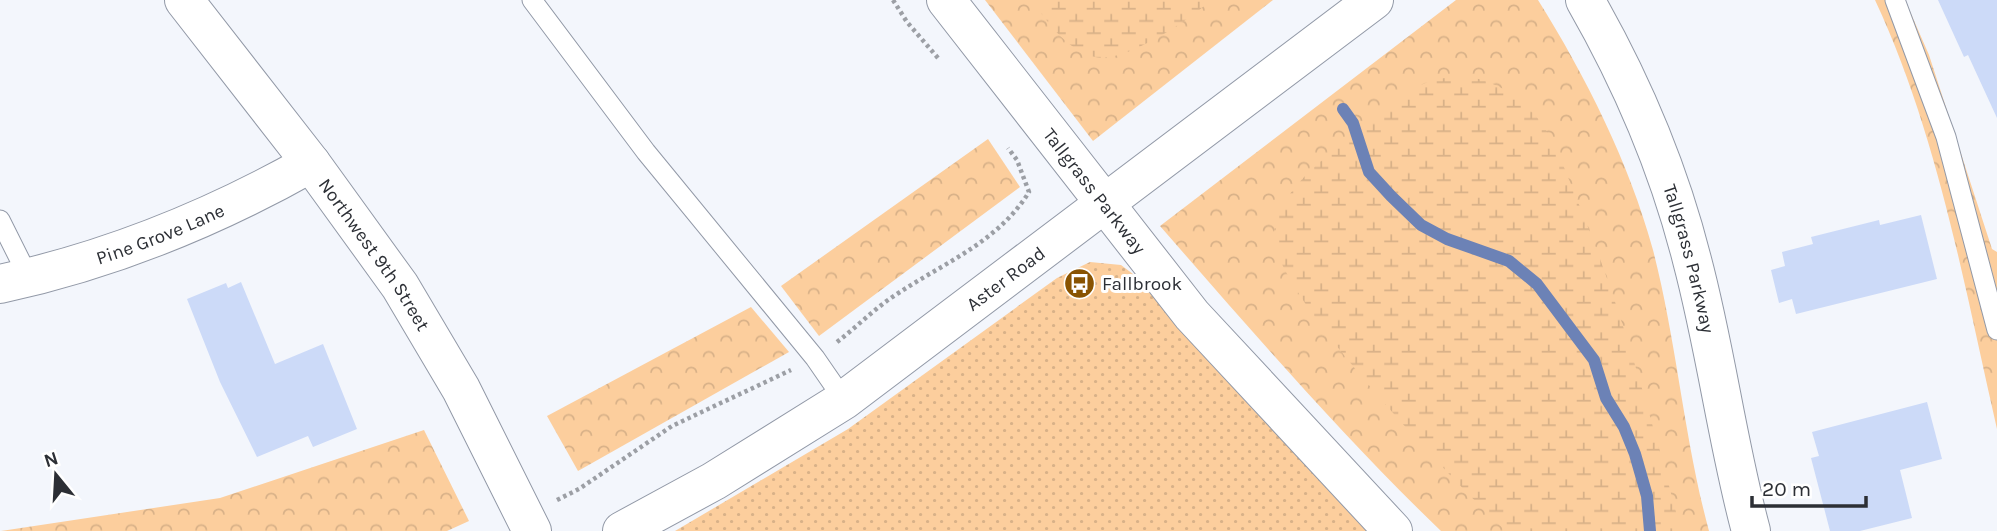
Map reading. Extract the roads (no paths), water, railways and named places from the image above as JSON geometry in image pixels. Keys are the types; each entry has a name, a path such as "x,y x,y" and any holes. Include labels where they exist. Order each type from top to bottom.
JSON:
{"street":[{"name":"Northwest 9th Street","path":"184,0 310,163 400,286 461,389 528,524"},
{"name":"Tallgrass Parkway","path":"946,0 1192,315 1279,413 1393,531"},
{"name":"Aster Road","path":"622,531 714,481 845,400 1374,0"},
{"name":"Tallgrass Parkway","path":"1584,0 1648,128 1673,195 1708,324 1731,459 1751,531"},
{"name":"Pine Grove Lane","path":"15,281 106,257 182,229 310,163"}],"lane":[{"path":"532,0 646,152 815,358 845,400"},
{"path":"1895,0 1946,137 1994,302 1997,330"},
{"path":"0,220 15,281"}],"waterway":[{"path":"1343,109 1353,123 1369,172 1391,196 1421,225 1447,239 1509,261 1537,284 1594,360 1606,398 1624,427 1635,454 1647,496 1650,531"}],"place":[{"name":"Fallbrook","path":"1079,283"}]}
